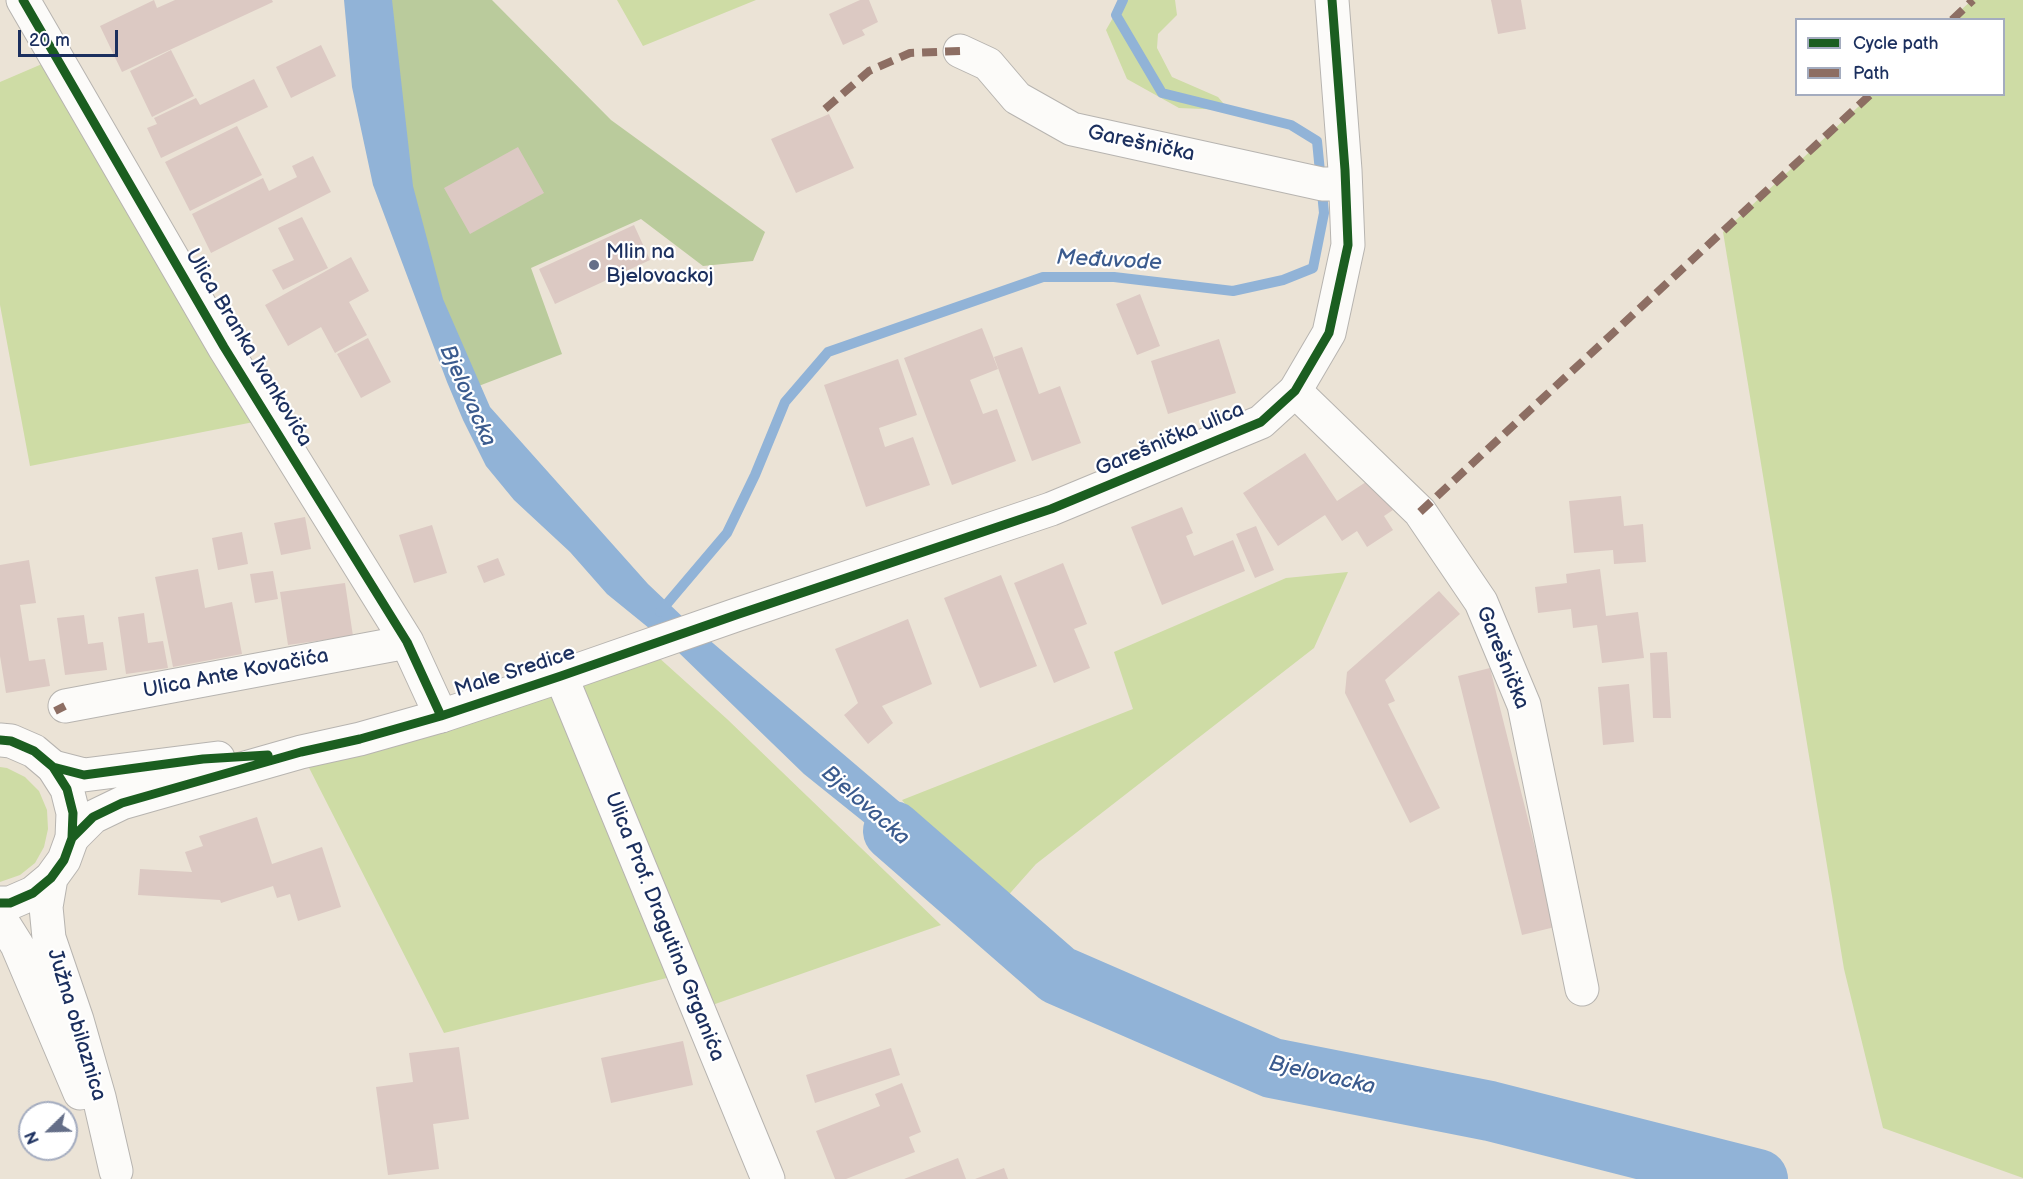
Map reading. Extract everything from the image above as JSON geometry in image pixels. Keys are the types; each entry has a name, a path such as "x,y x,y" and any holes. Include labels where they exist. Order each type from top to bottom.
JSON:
{"main road":[{"name":"Ulica Branka Ivankovića","path":"23,0 224,347 407,642 441,716"},
{"name":"Garešnička ulica","path":"736,615 1051,509 1261,422 1295,391 1329,333 1348,245 1332,0"},
{"name":"Garešnička","path":"960,51 988,64 1017,98 1072,129 1322,184 1345,184"},
{"name":"Garešnička","path":"1295,391 1420,512 1481,602 1524,705 1582,989"},
{"name":"Male Sredice","path":"72,838 93,817 122,803 301,752 360,739 441,716 736,615"},
{"name":"Ulica Ante Kovačića","path":"65,706 407,642"},
{"name":"Ulica Prof. Dragutina Grganića","path":"561,676 768,1179"},
{"path":"0,740 11,741 34,751 53,767 67,789 73,813 72,838 64,860 51,878 33,893 10,903 0,903"},
{"name":"Male Sredice","path":"53,767 84,775 203,759 301,752"},
{"name":"Južna obilaznica","path":"51,878 45,907 49,938 77,1020 118,1175"},
{"name":"Južna obilaznica","path":"0,918 17,945 56,1040 118,1175"}],"green space":[{"path":"372,0 492,0 611,120 765,232 753,261 703,266 641,219 531,268 562,354 463,392 390,211"},
{"path":"617,0 756,0 643,46"},
{"path":"1123,0 1175,0 1177,15 1158,34 1157,48 1172,77 1218,97 1229,110 1179,108 1127,79 1106,30"},
{"path":"1972,0 2023,0 2023,1178 1883,1128 1844,969 1723,232 1870,96 2005,96 2005,18 1952,18"},
{"path":"56,58 269,419 30,466 0,305 0,82"},
{"path":"1348,572 1314,648 1036,864 996,909 948,857 902,800 1133,709 1114,652 1286,578"},
{"path":"647,647 727,719 941,925 698,1010 683,974 444,1033 301,752"},
{"path":"0,767 25,777 39,791 47,810 48,829 44,847 35,863 20,875 0,882"}],"water":[{"path":"344,0 392,0 413,186 443,299 490,407 648,584 687,621 977,868 936,902 880,835 804,774 676,650 607,594 570,552 514,500 486,466 447,382 373,185 352,87"}],"building":[{"path":"154,0 157,8 175,0 272,0 273,2 122,72 100,26"},
{"path":"860,0 869,0 878,22 862,30 865,35 843,45 829,14"},
{"path":"1491,0 1521,0 1526,29 1498,34"},
{"path":"321,45 336,76 291,98 276,67"},
{"path":"171,50 194,96 152,117 130,71"},
{"path":"254,79 268,107 161,158 147,128 157,124 154,118 196,98 200,105"},
{"path":"829,114 854,168 796,193 771,139"},
{"path":"237,126 262,175 190,211 165,162"},
{"path":"518,147 544,193 470,234 444,188"},
{"path":"313,156 331,192 211,253 192,214 263,178 269,191 297,177 292,166"},
{"path":"302,217 328,268 283,290 272,270 294,260 278,228"},
{"name":"Mlin na Bjelovackoj","path":"634,225 650,260 555,304 539,269"},
{"path":"351,257 369,291 349,302 367,335 335,353 321,327 288,346 265,305"},
{"path":"1140,294 1160,346 1137,355 1116,304"},
{"path":"982,328 998,369 970,380 983,414 997,409 1016,461 952,485 904,358"},
{"path":"368,338 391,382 361,398 337,354"},
{"path":"1219,339 1236,393 1168,414 1151,361"},
{"path":"1022,347 1039,394 1060,386 1081,443 1032,461 994,357"},
{"path":"898,359 917,415 879,428 885,447 913,437 930,485 866,507 824,385"},
{"path":"1305,453 1337,501 1372,478 1393,510 1384,516 1393,530 1367,547 1357,531 1342,541 1325,515 1278,546 1243,493"},
{"path":"1621,496 1624,526 1643,524 1646,562 1614,564 1613,550 1574,553 1569,501"},
{"path":"1182,507 1193,533 1186,536 1194,556 1233,540 1245,571 1162,605 1131,527"},
{"path":"305,517 311,549 281,555 274,523"},
{"path":"432,525 447,573 414,583 399,535"},
{"path":"1256,526 1274,570 1255,578 1236,534"},
{"path":"242,532 248,564 218,570 212,538"},
{"path":"498,558 505,575 484,583 477,566"},
{"path":"29,560 36,603 20,605 29,661 45,659 50,686 6,693 0,656 0,565"},
{"path":"1063,563 1087,624 1074,629 1090,668 1054,683 1014,583"},
{"path":"198,569 205,608 232,602 242,654 173,667 155,577"},
{"path":"1600,569 1606,616 1638,612 1644,658 1602,663 1597,625 1573,628 1571,609 1538,613 1535,587 1567,583 1566,574"},
{"path":"273,571 278,599 255,603 250,574"},
{"path":"1001,575 1037,666 980,688 944,598"},
{"path":"345,583 353,636 288,645 280,592"},
{"path":"1439,591 1460,614 1385,680 1395,701 1388,704 1440,808 1410,823 1345,693 1347,672"},
{"path":"144,613 148,643 163,641 168,668 126,674 118,617"},
{"path":"84,615 88,644 103,642 107,670 65,675 57,618"},
{"path":"908,619 932,684 882,706 893,723 868,744 844,715 858,703 835,649"},
{"path":"1667,652 1671,718 1653,718 1650,653"},
{"path":"1490,668 1555,927 1522,935 1458,676"},
{"path":"1629,684 1634,742 1603,745 1598,687"},
{"path":"257,817 272,864 322,847 341,907 298,921 290,894 277,898 273,886 221,903 220,900 138,895 140,869 192,872 185,852 203,846 199,836"},
{"path":"683,1041 693,1085 611,1103 601,1058"},
{"path":"459,1047 469,1119 433,1124 439,1169 388,1175 376,1087 413,1082 409,1053"},
{"path":"891,1048 900,1075 815,1103 806,1075"},
{"path":"902,1083 921,1132 909,1137 915,1152 846,1179 835,1179 816,1131 880,1106 875,1094"},
{"path":"958,1158 966,1179 904,1179"},
{"path":"1004,1168 1008,1179 975,1179"}],"waterway":[{"name":"Međuvode","path":"660,612 727,533 755,475 785,402 828,352 1043,277 1114,277 1233,291 1283,280 1313,268 1324,213 1317,141 1291,125 1162,93 1116,15 1123,0"},
{"name":"Bjelovacka","path":"893,831 1058,975 1272,1068 1490,1111 1758,1179"}],"marked path":[{"path":"1954,18 1973,0"},
{"path":"825,109 869,71 910,53 960,51"},
{"path":"1420,512 1869,96"},
{"path":"55,711 65,706"}],"cycle path":[{"path":"23,0 224,347 407,642 441,716"},
{"path":"72,838 93,817 122,803 301,752 360,739 441,716 561,676 1051,509 1261,422 1295,391 1329,333 1348,245 1345,170 1332,0"},
{"path":"0,740 11,741 34,751 53,767 67,789 73,813 72,838 64,860 51,878 33,893 10,903 0,903"},
{"path":"53,767 84,775 203,759 268,755"}],"place":[{"name":"Mlin na Bjelovackoj","path":"594,265"}]}
